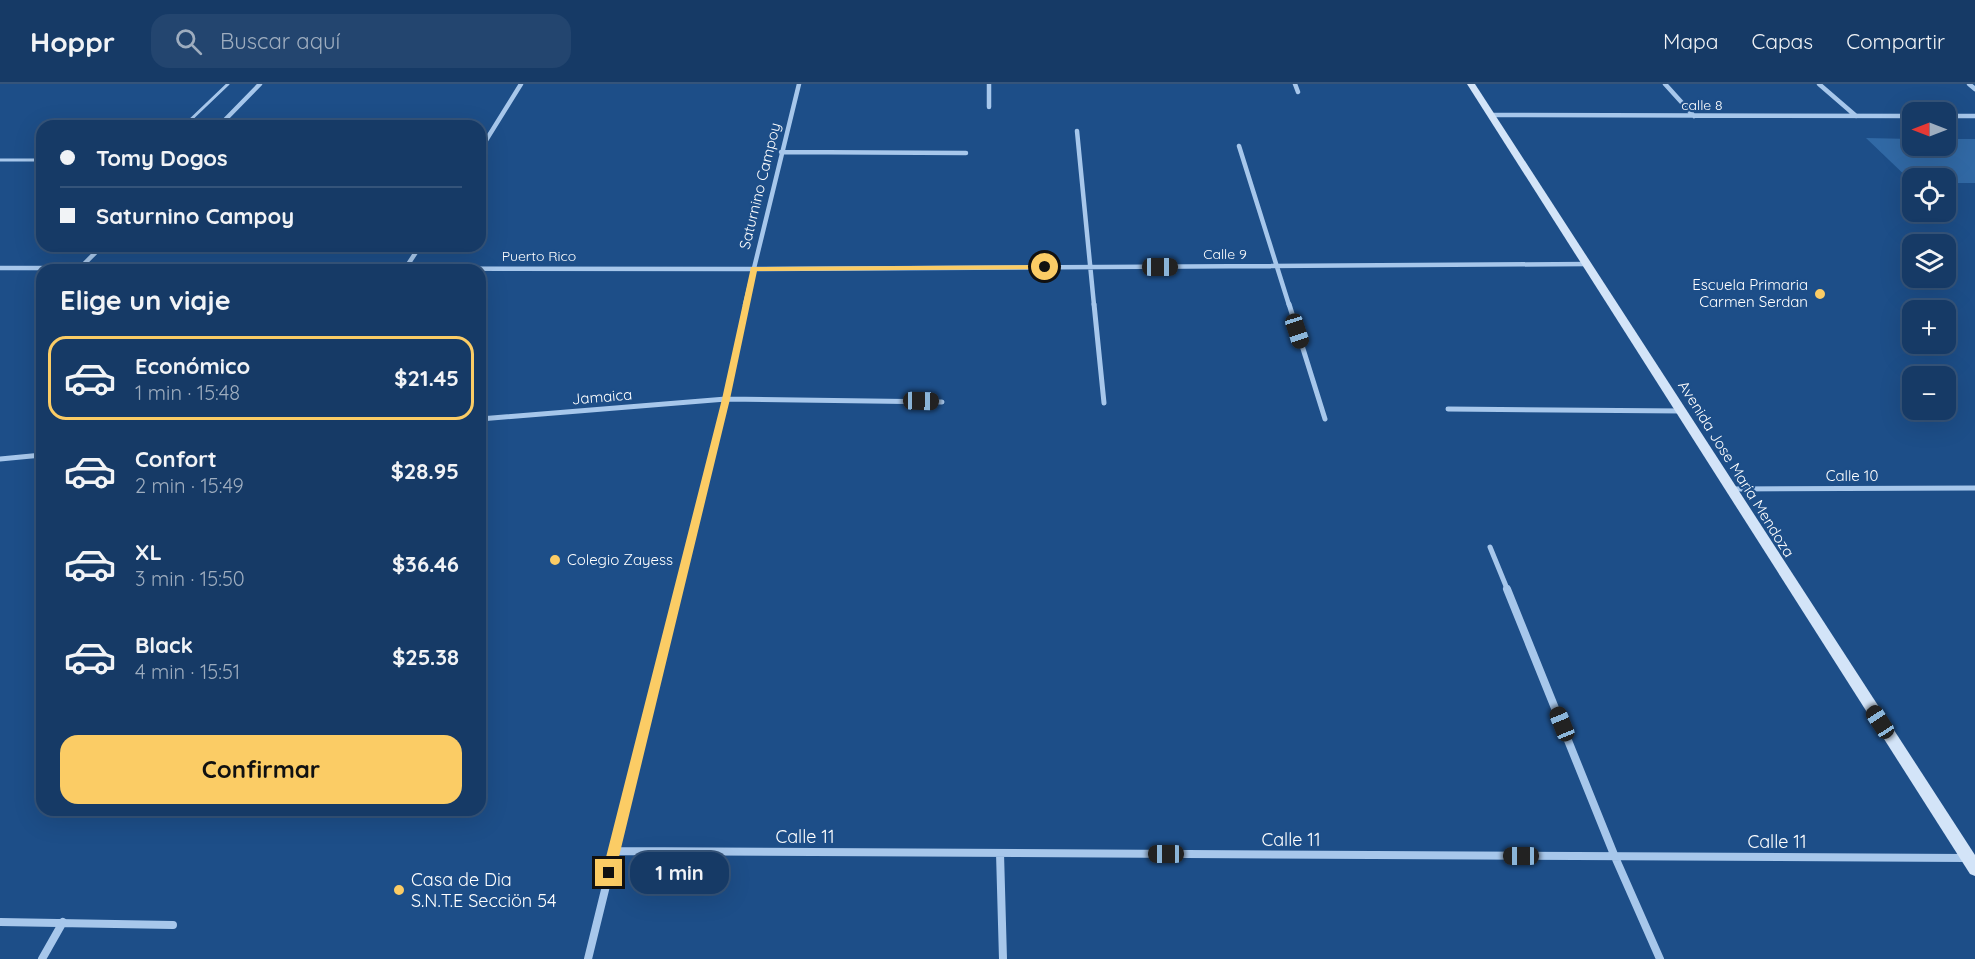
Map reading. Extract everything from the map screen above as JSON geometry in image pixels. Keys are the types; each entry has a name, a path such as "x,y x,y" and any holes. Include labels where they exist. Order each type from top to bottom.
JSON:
{"street":[{"path":"225,120 260,84"},
{"path":"486,140 521,84"},
{"name":"Saturnino Campoy","path":"588,959 726,399 753,269 799,84"},
{"path":"989,84 989,107"},
{"path":"1295,84 1298,92"},
{"name":"Avenida Jose Maria Mendoza","path":"1472,84 1975,869"},
{"path":"1665,84 1694,116"},
{"path":"1819,84 1856,116"},
{"path":"1969,84 1975,89"},
{"name":"calle 8","path":"1492,115 1902,116"},
{"path":"1956,116 1975,116"},
{"path":"1077,131 1104,403"},
{"path":"1239,146 1325,419"},
{"path":"781,152 966,153"},
{"path":"84,264 96,252"},
{"name":"Calle 9","path":"753,269 1589,264"},
{"name":"Puerto Rico","path":"0,268 36,268"},
{"name":"Puerto Rico","path":"486,269 753,269"},
{"name":"Jamaica","path":"486,419 726,399 942,402"},
{"path":"1448,409 1682,411"},
{"path":"0,459 36,456"},
{"name":"Calle 10","path":"1730,489 1975,488"},
{"path":"1490,547 1660,959"},
{"name":"Calle 11","path":"614,851 1968,858"},
{"path":"1000,853 1004,959"},
{"path":"0,922 174,925"},
{"path":"42,959 63,922"}],"lane":[{"path":"190,120 228,84"},
{"path":"0,160 36,160"}],"shaded area":[{"path":"1866,138 1902,139 1902,156 1956,156 1956,139 1975,139 1975,183 1956,183 1956,168 1902,168 1902,172"}],"place":[{"name":"Escuela Primaria Carmen Serdan","path":"1820,294"},
{"name":"Colegio Zayess","path":"555,560"},
{"name":"Casa de Dia S.N.T.E Secciön 54","path":"399,890"}],"route":[{"path":"609,873 726,399 753,269 1045,267"}]}
